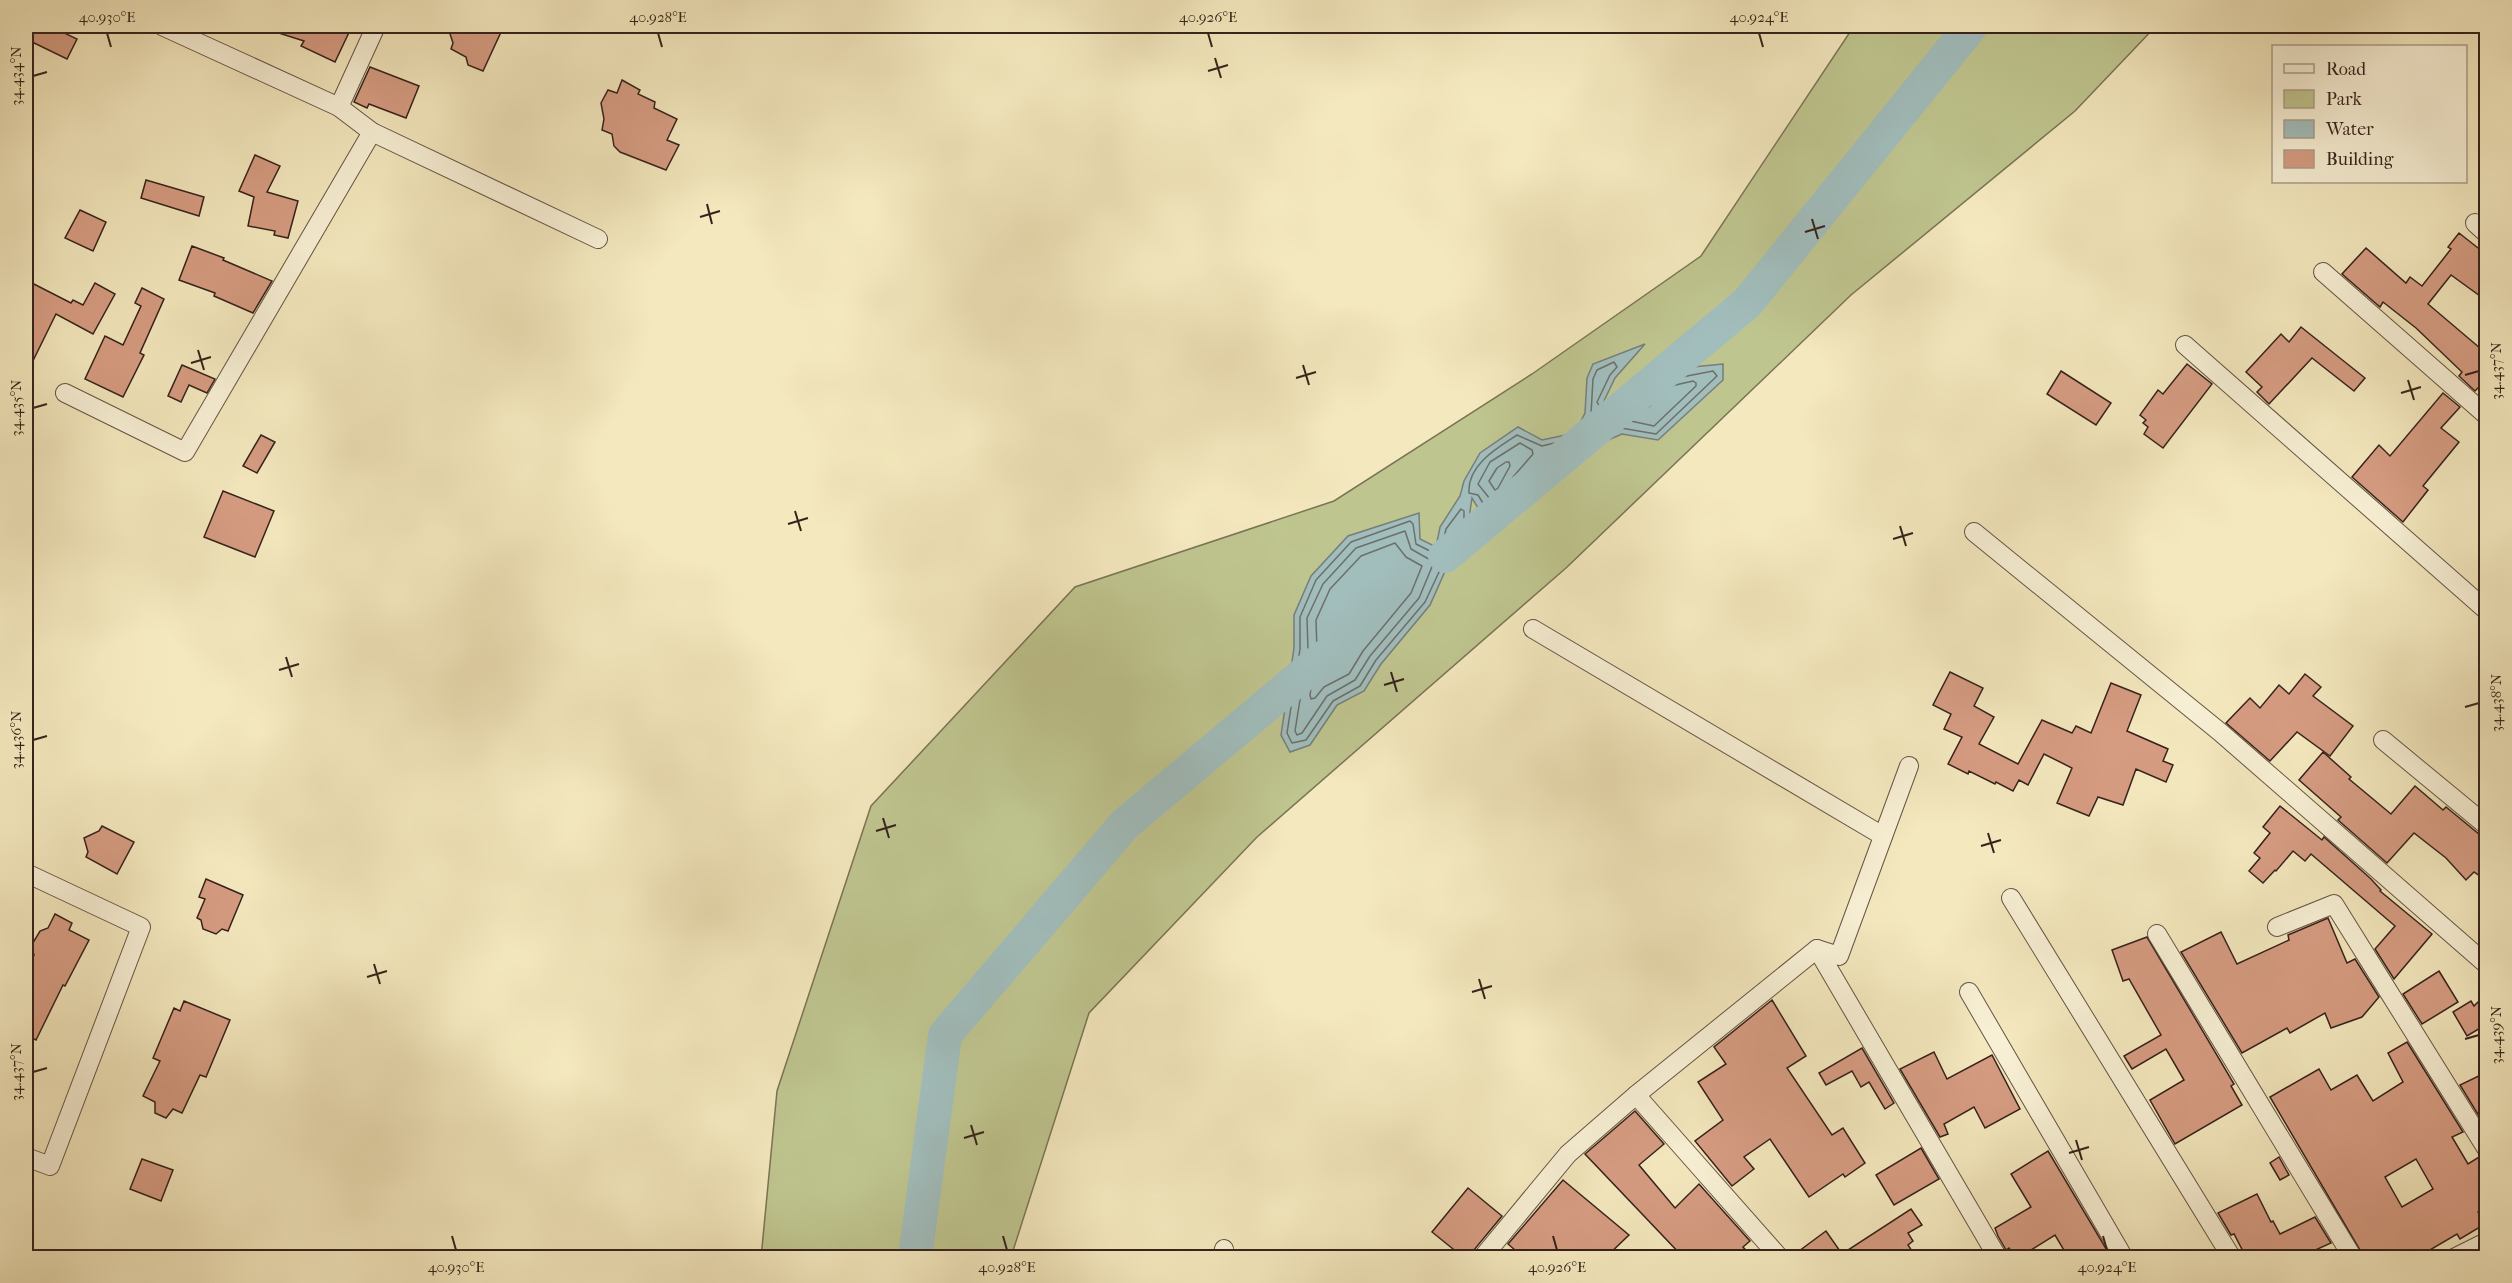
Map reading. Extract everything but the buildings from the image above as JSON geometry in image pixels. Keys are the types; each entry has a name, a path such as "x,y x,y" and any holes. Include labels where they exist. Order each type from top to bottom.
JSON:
{"street":[{"path":"162,26 339,106 372,132 598,238"},
{"path":"339,106 376,26"},
{"path":"65,393 185,452 372,132"},
{"path":"2323,272 2487,415"},
{"path":"2185,345 2487,610"},
{"path":"1974,532 2220,732 2487,964"},
{"path":"1533,629 1883,836"},
{"path":"2383,740 2487,825"},
{"path":"1817,949 1839,956 1909,766"},
{"path":"26,873 141,927 50,1166 26,1157"},
{"path":"2011,898 2232,1257"},
{"path":"2277,927 2334,904 2487,1148"},
{"path":"2157,934 2353,1257"},
{"path":"1482,1257 1568,1154 1636,1095 1817,949"},
{"path":"1817,949 1998,1257"},
{"path":"1969,992 2124,1257"},
{"path":"1636,1095 1780,1257"},
{"path":"2454,1257 2481,1249"}],"green space":[{"path":"1854,26 2156,26 2075,111 1851,295 1566,568 1257,837 1089,1013 1011,1257 761,1258 777,1091 871,806 1075,587 1334,501 1532,374 1701,256"}],"water":[{"path":"1645,344 1615,378 1603,403 1616,407 1629,399 1641,397 1645,382 1662,374 1682,369 1723,364 1723,380 1658,440 1622,434 1580,452 1542,463 1525,484 1514,509 1493,521 1478,508 1472,498 1469,518 1482,528 1451,558 1430,605 1381,664 1364,691 1337,705 1310,745 1290,752 1281,735 1294,648 1294,615 1311,576 1348,536 1419,513 1420,539 1436,547 1440,527 1460,496 1464,481 1480,453 1518,427 1542,440 1575,433 1585,413 1587,378 1593,364"}],"waterway":[{"path":"1445,556 1747,303 1971,26"},
{"path":"915,1258 945,1035 1125,824 1324,657"}]}
